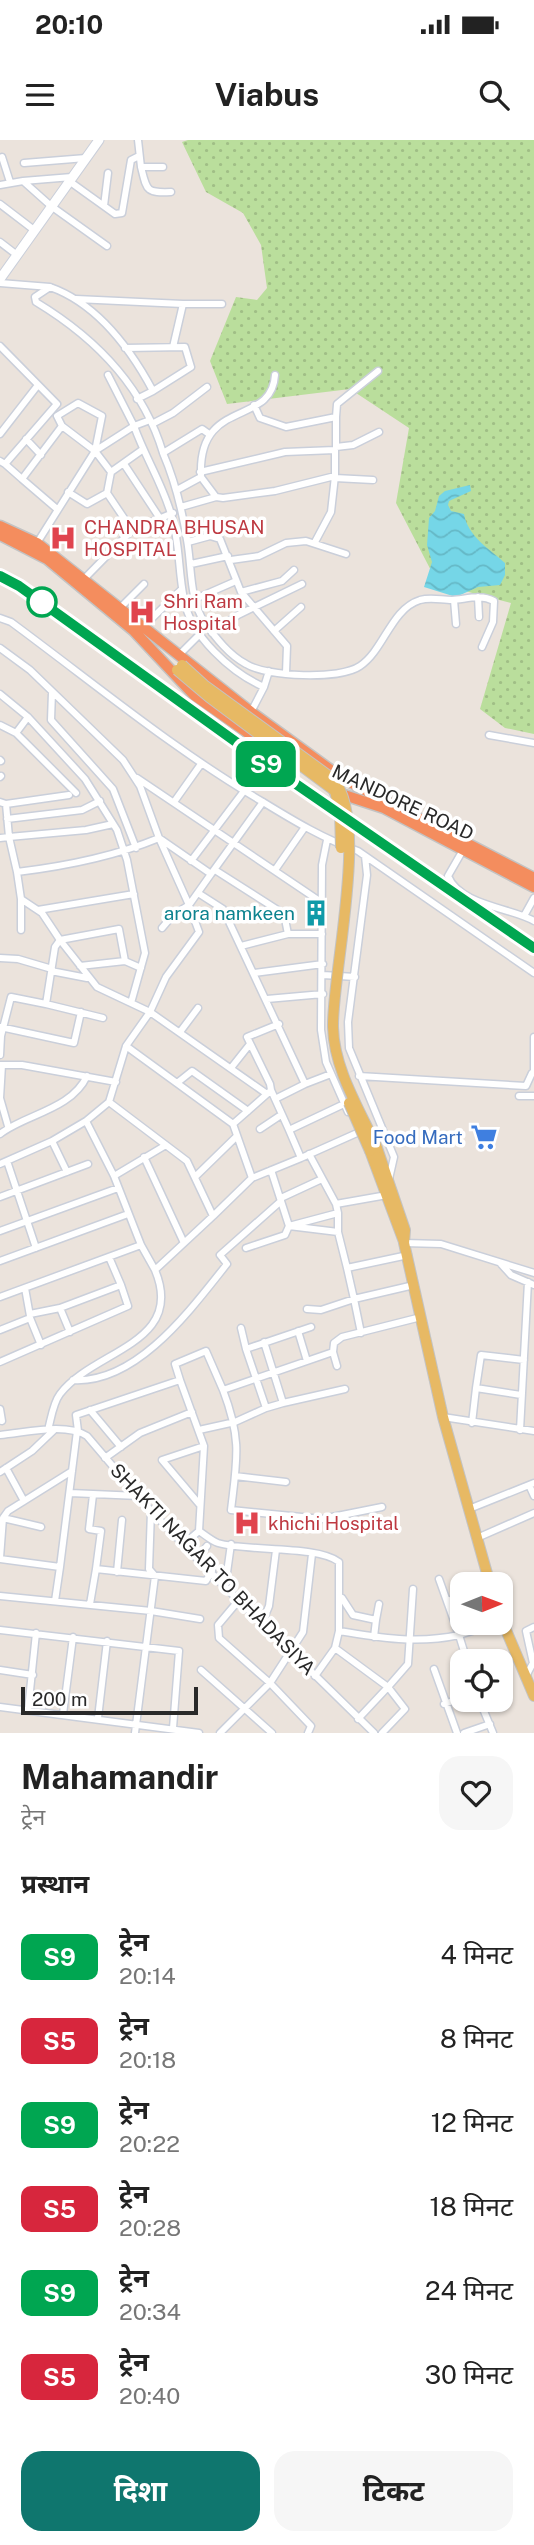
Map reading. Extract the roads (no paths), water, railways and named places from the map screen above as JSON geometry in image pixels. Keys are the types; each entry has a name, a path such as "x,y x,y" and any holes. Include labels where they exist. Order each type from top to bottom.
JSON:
{"highway":[{"name":"MANDORE ROAD","path":"6,528 37,542 119,608 179,664 351,783 534,878"},
{"name":"MANDORE ROAD","path":"0,535 47,559 134,631 167,663 195,696 330,790 384,808 534,887"}],"main road":[{"path":"167,663 179,664 333,779 345,796 348,813 346,908 333,1026 341,1070 405,1230 404,1243"},
{"path":"384,1178 387,1195 408,1255 443,1417 487,1572"},
{"path":"508,1635 534,1696"}],"street":[{"path":"99,140 0,281 50,287 93,310 125,348 153,391"},
{"path":"138,140 138,157 146,189 151,192 172,192"},
{"path":"2,157 10,182"},
{"path":"0,185 10,182 71,179 115,214 125,210 131,160 138,157"},
{"path":"24,163 86,158"},
{"path":"141,167 163,167"},
{"path":"104,206 108,173"},
{"path":"23,181 51,206 107,246"},
{"path":"0,204 34,230"},
{"path":"0,242 17,255"},
{"path":"50,287 35,297 36,302 70,323 98,346 151,422 177,490 188,542 195,599 201,617 212,634 244,664 286,673 337,674 358,668 380,646 394,622 416,601 489,598 496,604 493,622 482,647"},
{"path":"75,299 222,304"},
{"path":"173,348 183,304"},
{"path":"0,346 57,404 2,463 58,509"},
{"path":"125,348 186,348 191,367 137,399"},
{"path":"315,542 331,512 337,404 378,371"},
{"path":"108,375 134,426 142,450 158,476 171,513 184,603 201,633 232,669 264,687"},
{"path":"216,496 201,474 202,449 209,434 224,419 264,401 275,375"},
{"path":"0,434 38,385"},
{"path":"95,451 134,426 173,413 207,387"},
{"path":"37,542 95,451 102,416 78,403 73,404 57,416 62,426 95,451 111,472"},
{"path":"254,405 260,418 286,427 336,417"},
{"path":"22,479 62,426"},
{"path":"163,453 202,429 209,434"},
{"path":"177,490 201,474 285,452 352,445 379,432"},
{"path":"26,439 41,455"},
{"path":"132,530 107,493 111,472 142,450"},
{"path":"124,464 159,517"},
{"path":"83,580 132,530 181,508 216,496 275,491 335,477 373,480"},
{"path":"68,492 87,504 107,493"},
{"path":"0,520 6,528"},
{"path":"188,542 216,536 229,558 241,592 251,607 287,646 286,673"},
{"path":"191,564 259,556 294,541 315,542 346,554"},
{"path":"241,592 282,581 294,570"},
{"path":"195,599 236,582"},
{"path":"119,608 144,583"},
{"path":"212,634 251,607 302,584"},
{"path":"142,628 182,589"},
{"path":"478,597 479,617"},
{"path":"454,600 456,624"},
{"path":"274,631 301,607"},
{"path":"0,618 11,622 201,764 327,840 365,856 534,973"},
{"path":"179,664 201,633"},
{"path":"0,648 89,726 136,778 321,902"},
{"path":"251,712 264,687 268,671"},
{"path":"52,692 51,720 113,789 136,848"},
{"path":"0,694 28,717 85,779 113,824 124,852 145,953 131,1003"},
{"path":"16,733 28,717"},
{"path":"0,725 16,733 73,794 3,803 21,899 21,930"},
{"path":"489,735 534,743"},
{"path":"174,802 201,764"},
{"path":"36,1248 17,1192 3,1163 52,1141 86,1121 109,1101 126,1046 150,1012 166,977 199,932 136,778"},
{"path":"191,861 244,791"},
{"path":"7,819 82,810 100,801"},
{"path":"162,928 189,905 263,802"},
{"path":"0,838 86,830 113,824"},
{"path":"275,870 305,827"},
{"path":"17,872 79,864 124,852 159,838"},
{"path":"159,838 191,861 284,914 288,934"},
{"path":"327,840 321,902 321,1030 324,1055 357,1133 384,1178"},
{"path":"464,849 448,876 452,884 491,908 534,921"},
{"path":"365,856 367,875 348,1022 349,1048 394,1157 384,1178"},
{"path":"198,893 223,909 305,1084"},
{"path":"38,910 134,894"},
{"path":"524,916 534,898"},
{"path":"21,899 38,910 88,979 97,987 150,1012 269,1092 275,1099 301,1158"},
{"path":"60,940 119,929 125,961"},
{"path":"241,946 288,934 322,934"},
{"path":"46,1004 51,970 60,940"},
{"path":"0,958 18,959 88,979"},
{"path":"80,966 125,961 141,968"},
{"path":"254,972 323,964"},
{"path":"323,975 355,977"},
{"path":"267,999 323,994"},
{"path":"0,1055 2,1027 11,997 103,1018"},
{"path":"180,1032 198,1008"},
{"path":"2,1027 74,1043 81,1013"},
{"path":"269,1092 247,1037 279,1024"},
{"path":"359,1076 526,1086 533,1073 534,1040"},
{"path":"231,1068 250,1044"},
{"path":"126,1046 233,1124 252,1178"},
{"path":"8,1126 0,1098 1,1065 22,1065 116,1082"},
{"path":"177,1083 192,1071 248,1111"},
{"path":"275,1099 331,1074"},
{"path":"0,1134 8,1126 25,1122 62,1101 82,1087 88,1076"},
{"path":"233,1124 269,1092"},
{"path":"519,1096 534,1096"},
{"path":"109,1101 187,1161 213,1216"},
{"path":"289,1130 344,1104"},
{"path":"260,1129 281,1115"},
{"path":"24,1501 3,1470 32,1451 51,1430 58,1396 73,1380 123,1349 156,1322 162,1288 141,1245 114,1176 86,1121"},
{"path":"155,1270 252,1178 357,1133"},
{"path":"195,1176 237,1136"},
{"path":"52,1141 67,1172"},
{"path":"114,1176 166,1145"},
{"path":"309,1154 336,1204 338,1232 361,1333"},
{"path":"144,1157 184,1243"},
{"path":"0,1197 88,1164"},
{"path":"246,1248 285,1235 289,1226 271,1170"},
{"path":"73,1380 84,1381 114,1373 150,1350 194,1305 227,1264 219,1255 281,1200 322,1179"},
{"path":"0,1231 118,1188"},
{"path":"336,1204 387,1195"},
{"path":"289,1226 338,1213"},
{"path":"0,1261 128,1214"},
{"path":"289,1226 338,1232"},
{"path":"404,1243 441,1244 501,1264 517,1265 534,1273"},
{"path":"0,1297 141,1245"},
{"path":"347,1268 408,1255"},
{"path":"0,1362 128,1306 109,1257"},
{"path":"501,1264 511,1275 531,1283 520,1430"},
{"path":"0,1330 30,1316 60,1308 121,1285"},
{"path":"307,1309 321,1310 414,1285"},
{"path":"25,1288 30,1316 41,1345"},
{"path":"60,1308 70,1332"},
{"path":"337,1366 333,1352 334,1343 342,1337 421,1317"},
{"path":"246,1349 311,1326"},
{"path":"241,1328 267,1408"},
{"path":"298,1331 307,1361"},
{"path":"264,1342 284,1403"},
{"path":"200,1531 204,1446 175,1364 205,1351 235,1422 238,1443 231,1510 322,1519 382,1507"},
{"path":"223,1390 333,1352"},
{"path":"472,1423 481,1355 524,1360"},
{"path":"55,1601 78,1431 76,1415 180,1380"},
{"path":"476,1388 521,1395"},
{"path":"199,1430 235,1422 284,1403 345,1389"},
{"path":"0,1409 2,1421"},
{"path":"90,1410 121,1447"},
{"path":"105,1458 140,1433 192,1412"},
{"path":"443,1417 534,1431"},
{"path":"0,1435 51,1430 78,1431"},
{"name":"SHAKTI NAGAR TO BHADASIYA","path":"78,1431 225,1587 374,1733"},
{"path":"200,1505 162,1460 204,1446"},
{"path":"1,1516 72,1472"},
{"path":"235,1476 286,1482"},
{"path":"469,1509 532,1484 534,1496"},
{"path":"70,1493 139,1496"},
{"path":"90,1604 101,1531 89,1529 93,1495"},
{"path":"135,1733 155,1576 149,1569 151,1511"},
{"path":"477,1538 534,1513"},
{"path":"1,1516 41,1527"},
{"path":"1,1516 0,1558 60,1567"},
{"path":"117,1572 122,1520"},
{"path":"185,1543 200,1531"},
{"path":"200,1531 216,1542 312,1553 339,1562 339,1631 335,1648 315,1675"},
{"path":"225,1587 230,1544"},
{"path":"198,1557 207,1546"},
{"path":"262,1623 270,1606 276,1550"},
{"path":"223,1732 270,1683 292,1653 303,1632 312,1553"},
{"path":"96,1569 206,1581 212,1571"},
{"path":"439,1579 450,1610"},
{"path":"358,1719 408,1664 413,1589"},
{"path":"0,1596 151,1611 200,1619"},
{"path":"341,1597 354,1615 376,1620"},
{"path":"239,1600 218,1625 217,1633 311,1726 308,1733"},
{"path":"374,1637 379,1604"},
{"path":"525,1678 533,1663 526,1631 534,1628"},
{"path":"0,1630 174,1649 180,1653 173,1728"},
{"path":"339,1631 411,1641 434,1641 459,1635 463,1649"},
{"path":"28,1710 36,1633"},
{"path":"63,1714 73,1637"},
{"path":"98,1718 107,1641"},
{"path":"335,1648 388,1688 405,1709 382,1733"},
{"path":"434,1669 444,1704 457,1733"},
{"path":"0,1670 33,1675"},
{"path":"201,1670 272,1733"},
{"path":"444,1704 450,1702"},
{"path":"0,1707 199,1733"},
{"path":"485,1712 493,1733"},
{"path":"464,1733 490,1724"}],"water":[{"path":"470,485 471,491 449,501 448,505 451,511 464,514 475,536 505,563 505,575 500,585 478,587 456,597 424,587 432,562 427,545 429,518 435,511 439,496 445,491"}],"railway":[{"path":"0,575 396,856 456,893 534,948"}],"train":[{"name":"S9","path":"0,576 19,586 396,856 456,893 534,948"}],"place":[{"name":"CHANDRA BHUSAN HOSPITAL","path":"63,538"},
{"name":"Shri Ram Hospital","path":"142,612"},
{"name":"arora namkeen","path":"316,913"},
{"name":"Food Mart","path":"484,1137"},
{"name":"khichi Hospital","path":"247,1523"}]}
